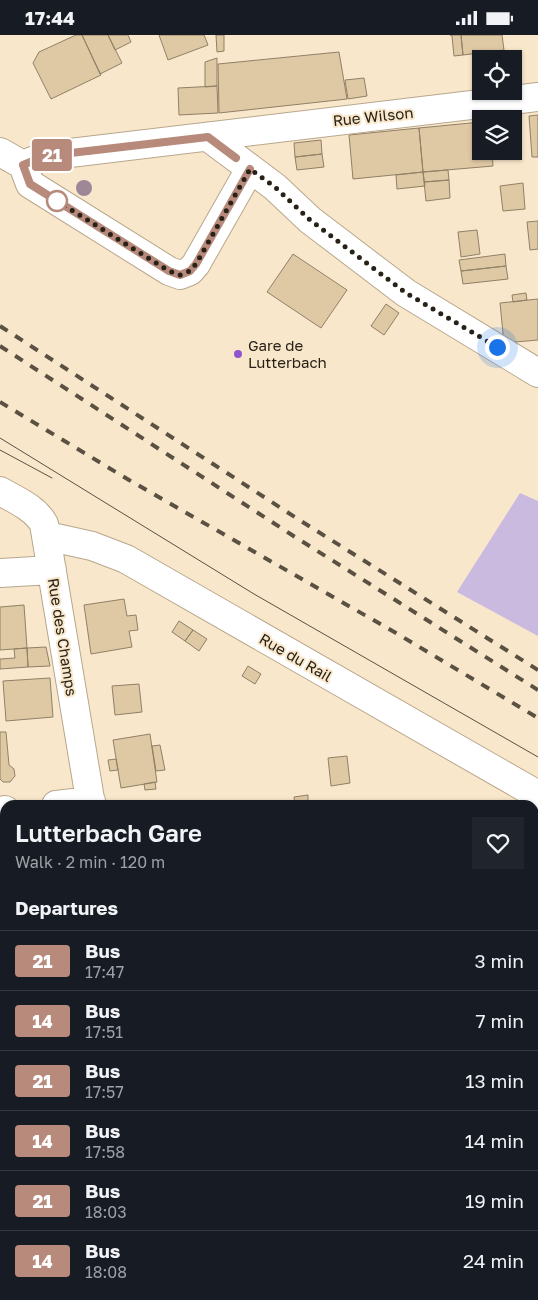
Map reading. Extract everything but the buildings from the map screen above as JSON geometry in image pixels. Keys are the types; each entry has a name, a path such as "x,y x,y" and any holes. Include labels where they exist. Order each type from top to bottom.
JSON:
{"street":[{"name":"Rue Wilson","path":"23,165 45,156 208,137 289,125 538,97"},
{"path":"208,137 275,187 310,220 406,293 538,373"},
{"path":"0,152 23,165 30,184 169,271 180,275 190,271 196,264 250,169"},
{"name":"Rue des Champs","path":"0,491 23,504 40,517 44,524 90,800"},
{"name":"Rue du Rail","path":"47,536 92,546 126,559 538,795"},
{"path":"0,573 52,569"}],"shaded area":[{"path":"520,493 538,501 538,636 457,592"}],"tram line":[{"path":"0,438 254,594 538,757"},
{"path":"0,450 52,478"}],"railway":[{"path":"0,326 301,521 538,670"},
{"path":"0,346 292,535 538,690"},
{"path":"0,402 129,480 396,633 538,718"}],"bus line":[{"name":"21","path":"236,158 208,137 45,156 23,165 30,184 169,271 180,275 190,271 196,264 250,169"}],"place":[{"name":"Gare de Lutterbach","path":"238,354"}],"route":[{"path":"57,201 169,271 180,275 190,271 196,264 250,169 275,187 310,220 406,293 497,347"}]}
